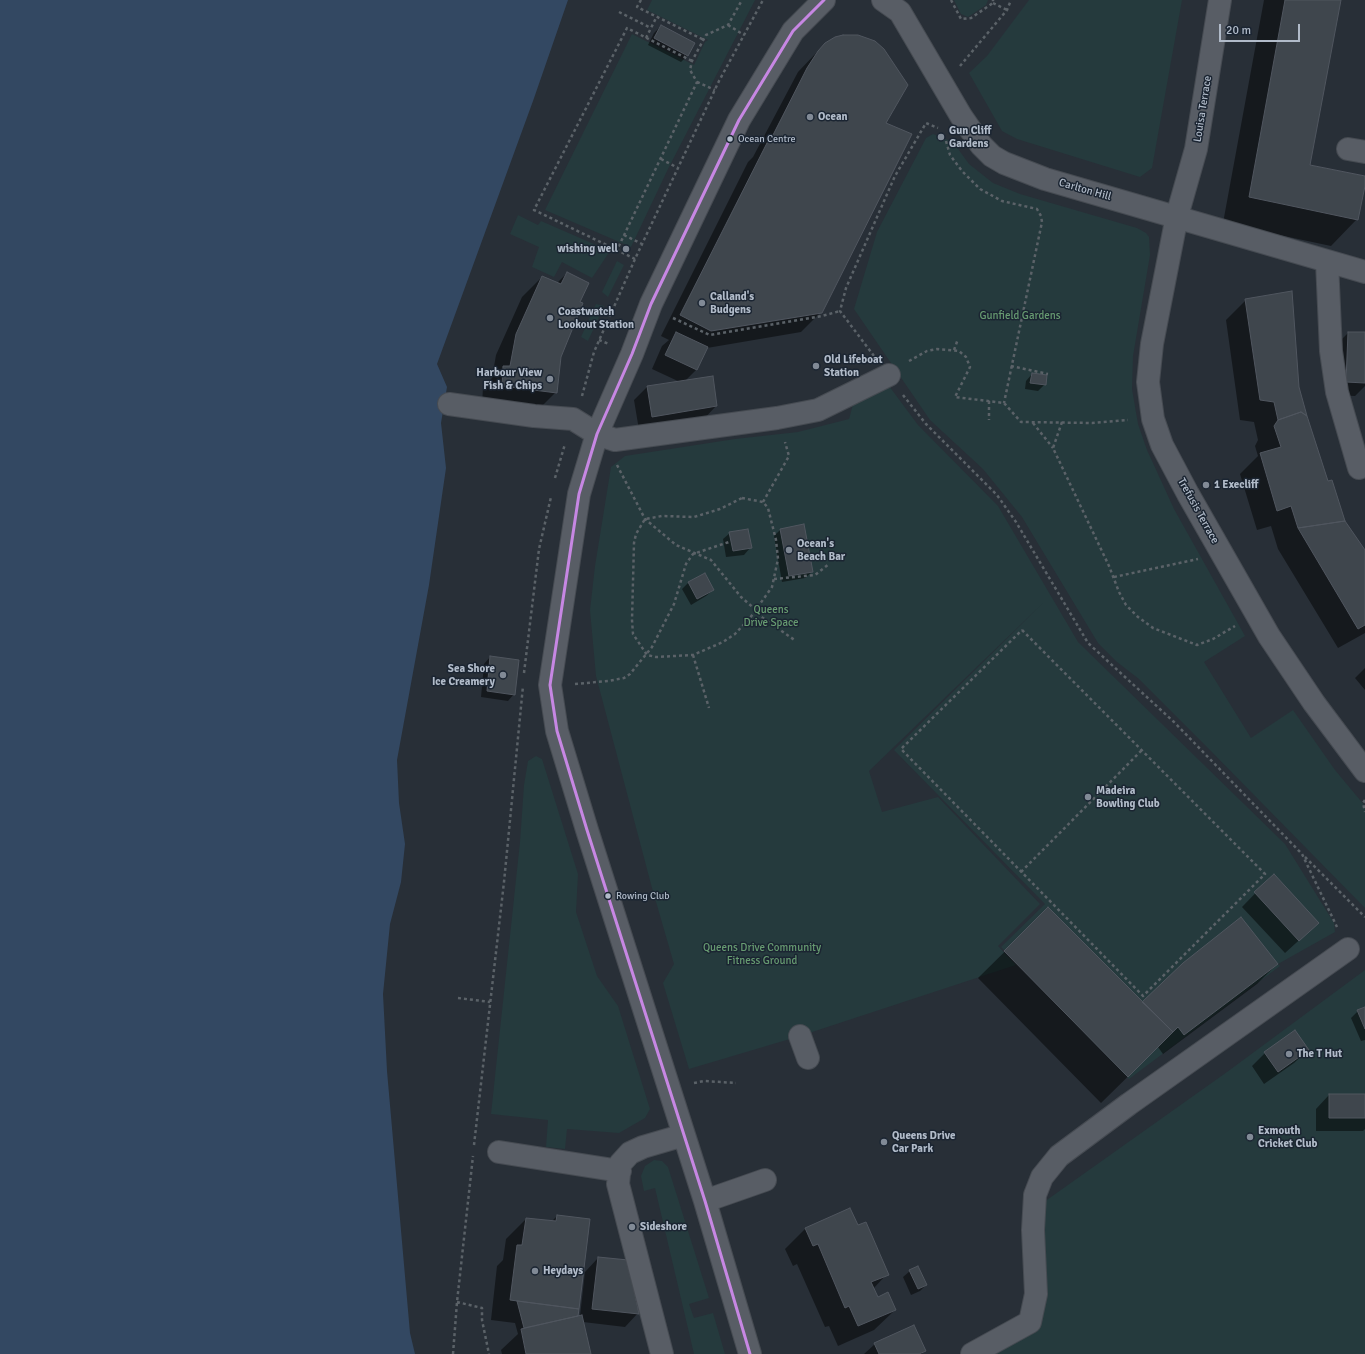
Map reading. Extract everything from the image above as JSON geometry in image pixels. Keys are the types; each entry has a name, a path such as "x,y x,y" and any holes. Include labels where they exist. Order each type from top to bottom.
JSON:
{"street":[{"path":"750,1354 705,1201 584,822 557,731 550,685 579,494 597,434 632,354 651,304 739,120 793,31 824,0"},
{"name":"Carlton Hill","path":"883,0 900,12 961,116 981,145 992,156 1004,163 1046,179 1177,216 1326,262 1365,272"},
{"name":"Louisa Terrace","path":"1177,216 1196,149 1220,0"},
{"name":"Trefusis Terrace","path":"1177,216 1152,344 1148,382 1153,418 1162,444 1219,549 1269,636 1314,703 1365,770"},
{"path":"1326,262 1331,351 1337,392 1359,468"},
{"path":"449,404 534,416 573,419 597,434 615,440 777,418 818,410 888,375"},
{"path":"972,1354 1030,1322 1036,1294 1033,1230 1035,1195 1042,1177 1059,1156 1129,1104 1348,949"},
{"path":"800,1036 808,1058"},
{"path":"656,1353 618,1184 620,1164 630,1153 643,1147 684,1135"},
{"path":"499,1152 620,1170"},
{"path":"705,1201 765,1180"}],"path":[{"path":"641,0 637,7 656,18 704,40"},
{"path":"715,90 697,82 690,70 692,60 706,35 728,25 742,0"},
{"path":"554,483 573,419 580,404 594,352 635,259 715,90 763,0"},
{"path":"951,0 961,19 971,18 993,1 1006,10"},
{"path":"957,69 969,57 1006,10 1011,0"},
{"path":"619,12 651,28"},
{"path":"646,38 656,18"},
{"path":"728,25 744,35"},
{"path":"635,259 534,210 627,28 692,60"},
{"path":"617,250 697,82"},
{"path":"840,311 846,288 895,176 926,123"},
{"path":"946,140 950,155 958,166 980,189 1002,201 1036,209 1041,216 1042,222 1004,402"},
{"path":"661,159 678,168"},
{"path":"624,235 642,244"},
{"path":"671,317 710,335 822,316 840,311"},
{"path":"840,311 926,424 997,494 1016,522 1088,643 1174,722 1365,917"},
{"path":"954,350 958,339"},
{"path":"915,356 937,349 954,350 966,357 970,367 955,396 1004,402 1021,422 1092,423 1153,418"},
{"path":"1011,366 1048,374"},
{"path":"989,401 989,420"},
{"path":"763,502 789,456 777,418"},
{"path":"1033,422 1053,448 1114,577 1119,592 1126,605 1138,617 1153,628 1197,645 1213,639 1256,613"},
{"path":"1053,448 1062,422"},
{"path":"616,464 645,518 676,545 693,554 711,560 741,597 756,610 760,616 796,641"},
{"path":"524,674 539,549 553,490"},
{"path":"742,498 763,502 768,508 776,540 778,559 772,587 756,610 735,634 722,642 693,655 656,657 646,655 632,634 634,543 636,534 645,518 662,516 694,518 720,509 742,498"},
{"path":"575,684 624,678 637,668 646,655 674,604 686,564 693,554 729,542"},
{"path":"1114,577 1204,558 1219,549"},
{"path":"774,579 815,575 829,564"},
{"path":"1022,630 1265,874 1143,996 1021,872 901,749 1022,630"},
{"path":"693,655 709,708"},
{"path":"453,1354 478,1096 504,882 524,682"},
{"path":"1021,872 1142,750"},
{"path":"1365,800 1363,802 1365,812"},
{"path":"1302,854 1348,949"},
{"path":"458,998 490,1002"},
{"path":"692,1083 704,1081 736,1083"},
{"path":"457,1302 482,1308 482,1320 489,1354"}],"green space":[{"path":"652,0 755,0 668,169 631,247 545,210 632,34 694,65 705,42 708,40 647,10"},
{"path":"954,0 988,0 986,5 968,17 961,14"},
{"path":"1029,0 1182,0 1152,168 1140,177 1017,139 1002,131 969,73 987,56"},
{"name":"Gunfield Gardens","path":"933,134 953,142 969,164 993,183 1020,194 1137,228 1146,233 1149,237 1150,255 1133,356 1132,389 1138,424 1147,450 1174,509 1245,636 1204,662 1251,738 1293,710 1335,770 1365,806 1365,908 1139,679 1117,662 1098,643 1022,517 983,469 930,420 854,309 877,232 926,138"},
{"path":"518,215 538,225 541,221 610,251 592,278 562,262 554,277 532,267 539,247 510,234"},
{"path":"617,261 624,265 608,297 602,292"},
{"path":"596,304 604,306 588,341 581,337"},
{"path":"889,386 918,425 998,506 1078,642 1285,844 1334,923 1335,932 1278,964 1280,966 1129,1079 1001,947 1045,904 894,750 1044,602 869,771 882,812 938,797 1040,904 998,946 1016,965 800,1036 689,1069 663,983 674,964 652,888 596,676 590,610 595,566 611,467 625,456 735,439 798,432 849,419 854,401"},
{"path":"536,756 542,759 578,874 576,912 597,976 618,1006 650,1109 645,1118 619,1133 567,1129 565,1149 546,1147 548,1120 491,1114 520,842 524,785 528,761"},
{"name":"Exmouth Cricket Club","path":"1365,970 1365,1354 990,1354 1040,1325 1044,1202 1227,1072"},
{"path":"654,1160 662,1161 668,1167 709,1298 689,1304 694,1318 713,1313 725,1354 694,1354 655,1188 644,1191 641,1176 645,1166"}],"water":[{"path":"0,0 568,0 533,101 437,364 447,387 441,423 446,468 429,585 397,760 399,803 405,844 401,882 390,924 383,994 387,1071 410,1333 415,1354 0,1354"}],"building":[{"path":"1285,0 1341,0 1310,165 1365,176 1365,186 1358,220 1249,197"},
{"path":"661,25 695,43 688,56 654,38"},
{"path":"843,35 858,35 875,41 884,49 908,85 886,123 912,134 822,313 711,331 680,315 768,141 773,135 807,68 825,43 835,37"},
{"name":"Coastwatch Lookout Station","path":"567,272 589,283 580,302 583,303 561,357 557,393 502,386 503,366 510,366 516,334 542,276 561,284"},
{"path":"1292,291 1299,387 1307,416 1301,412 1278,420 1274,402 1260,400 1245,299"},
{"path":"676,332 708,347 697,370 665,355"},
{"path":"1348,332 1365,332 1365,383 1346,382"},
{"path":"1032,373 1047,375 1046,385 1030,383"},
{"path":"713,376 717,406 652,417 647,386"},
{"path":"1301,412 1307,416 1328,481 1332,480 1345,521 1298,528 1291,506 1277,511 1260,453 1281,447 1274,426 1278,420"},
{"path":"1345,521 1365,550 1365,625 1358,629 1298,528"},
{"path":"804,524 813,572 789,576 780,529"},
{"path":"748,529 752,548 733,551 729,532"},
{"path":"705,573 714,590 697,599 688,582"},
{"name":"Sea Shore Ice Creamery","path":"490,656 519,660 515,695 487,691"},
{"path":"1274,874 1319,923 1299,941 1254,892"},
{"path":"1048,907 1173,1032 1128,1077 1004,951"},
{"path":"1241,917 1278,964 1184,1035 1178,1027 1173,1032 1142,1002 1183,963"},
{"path":"1365,1007 1365,1029 1357,1010"},
{"path":"1295,1030 1309,1050 1278,1072 1264,1052"},
{"path":"1329,1094 1365,1094 1365,1118 1329,1118"},
{"path":"850,1208 858,1225 866,1222 889,1275 871,1282 878,1297 888,1292 896,1310 858,1326 849,1306 845,1308 818,1244 813,1246 805,1228"},
{"path":"557,1215 590,1219 579,1309 510,1300 517,1245 522,1245 526,1218 556,1221"},
{"path":"598,1257 628,1260 639,1314 592,1309"},
{"path":"918,1266 927,1285 918,1289 909,1270"},
{"path":"517,1301 579,1309 578,1316 524,1328"},
{"path":"582,1315 591,1354 526,1354 521,1329"},
{"path":"914,1325 926,1351 919,1354 879,1354 874,1343"}],"transit line":[{"path":"750,1354 705,1201 557,731 550,685 579,494 597,434 632,354 651,304 739,120 793,31 824,0"}],"place":[{"name":"Ocean","path":"810,117"},
{"name":"Gun Cliff Gardens","path":"941,137"},
{"name":"Ocean Centre","path":"730,139"},
{"name":"wishing well","path":"626,249"},
{"name":"Calland's Budgens","path":"702,303"},
{"name":"Coastwatch Lookout Station","path":"550,318"},
{"name":"Old Lifeboat Station","path":"816,366"},
{"name":"Harbour View Fish & Chips","path":"550,379"},
{"name":"1 Execliff","path":"1206,485"},
{"name":"Ocean's Beach Bar","path":"789,550"},
{"name":"Sea Shore Ice Creamery","path":"503,675"},
{"name":"Madeira Bowling Club","path":"1088,797"},
{"name":"Rowing Club","path":"608,896"},
{"name":"The T Hut","path":"1289,1054"},
{"name":"Exmouth Cricket Club","path":"1250,1137"},
{"name":"Queens Drive Car Park","path":"884,1142"},
{"name":"Sideshore","path":"632,1227"},
{"name":"Heydays","path":"535,1271"}],"park label":[{"name":"Queens Drive Space","path":"771,616"},
{"name":"Queens Drive Community Fitness Ground","path":"762,954"}]}
